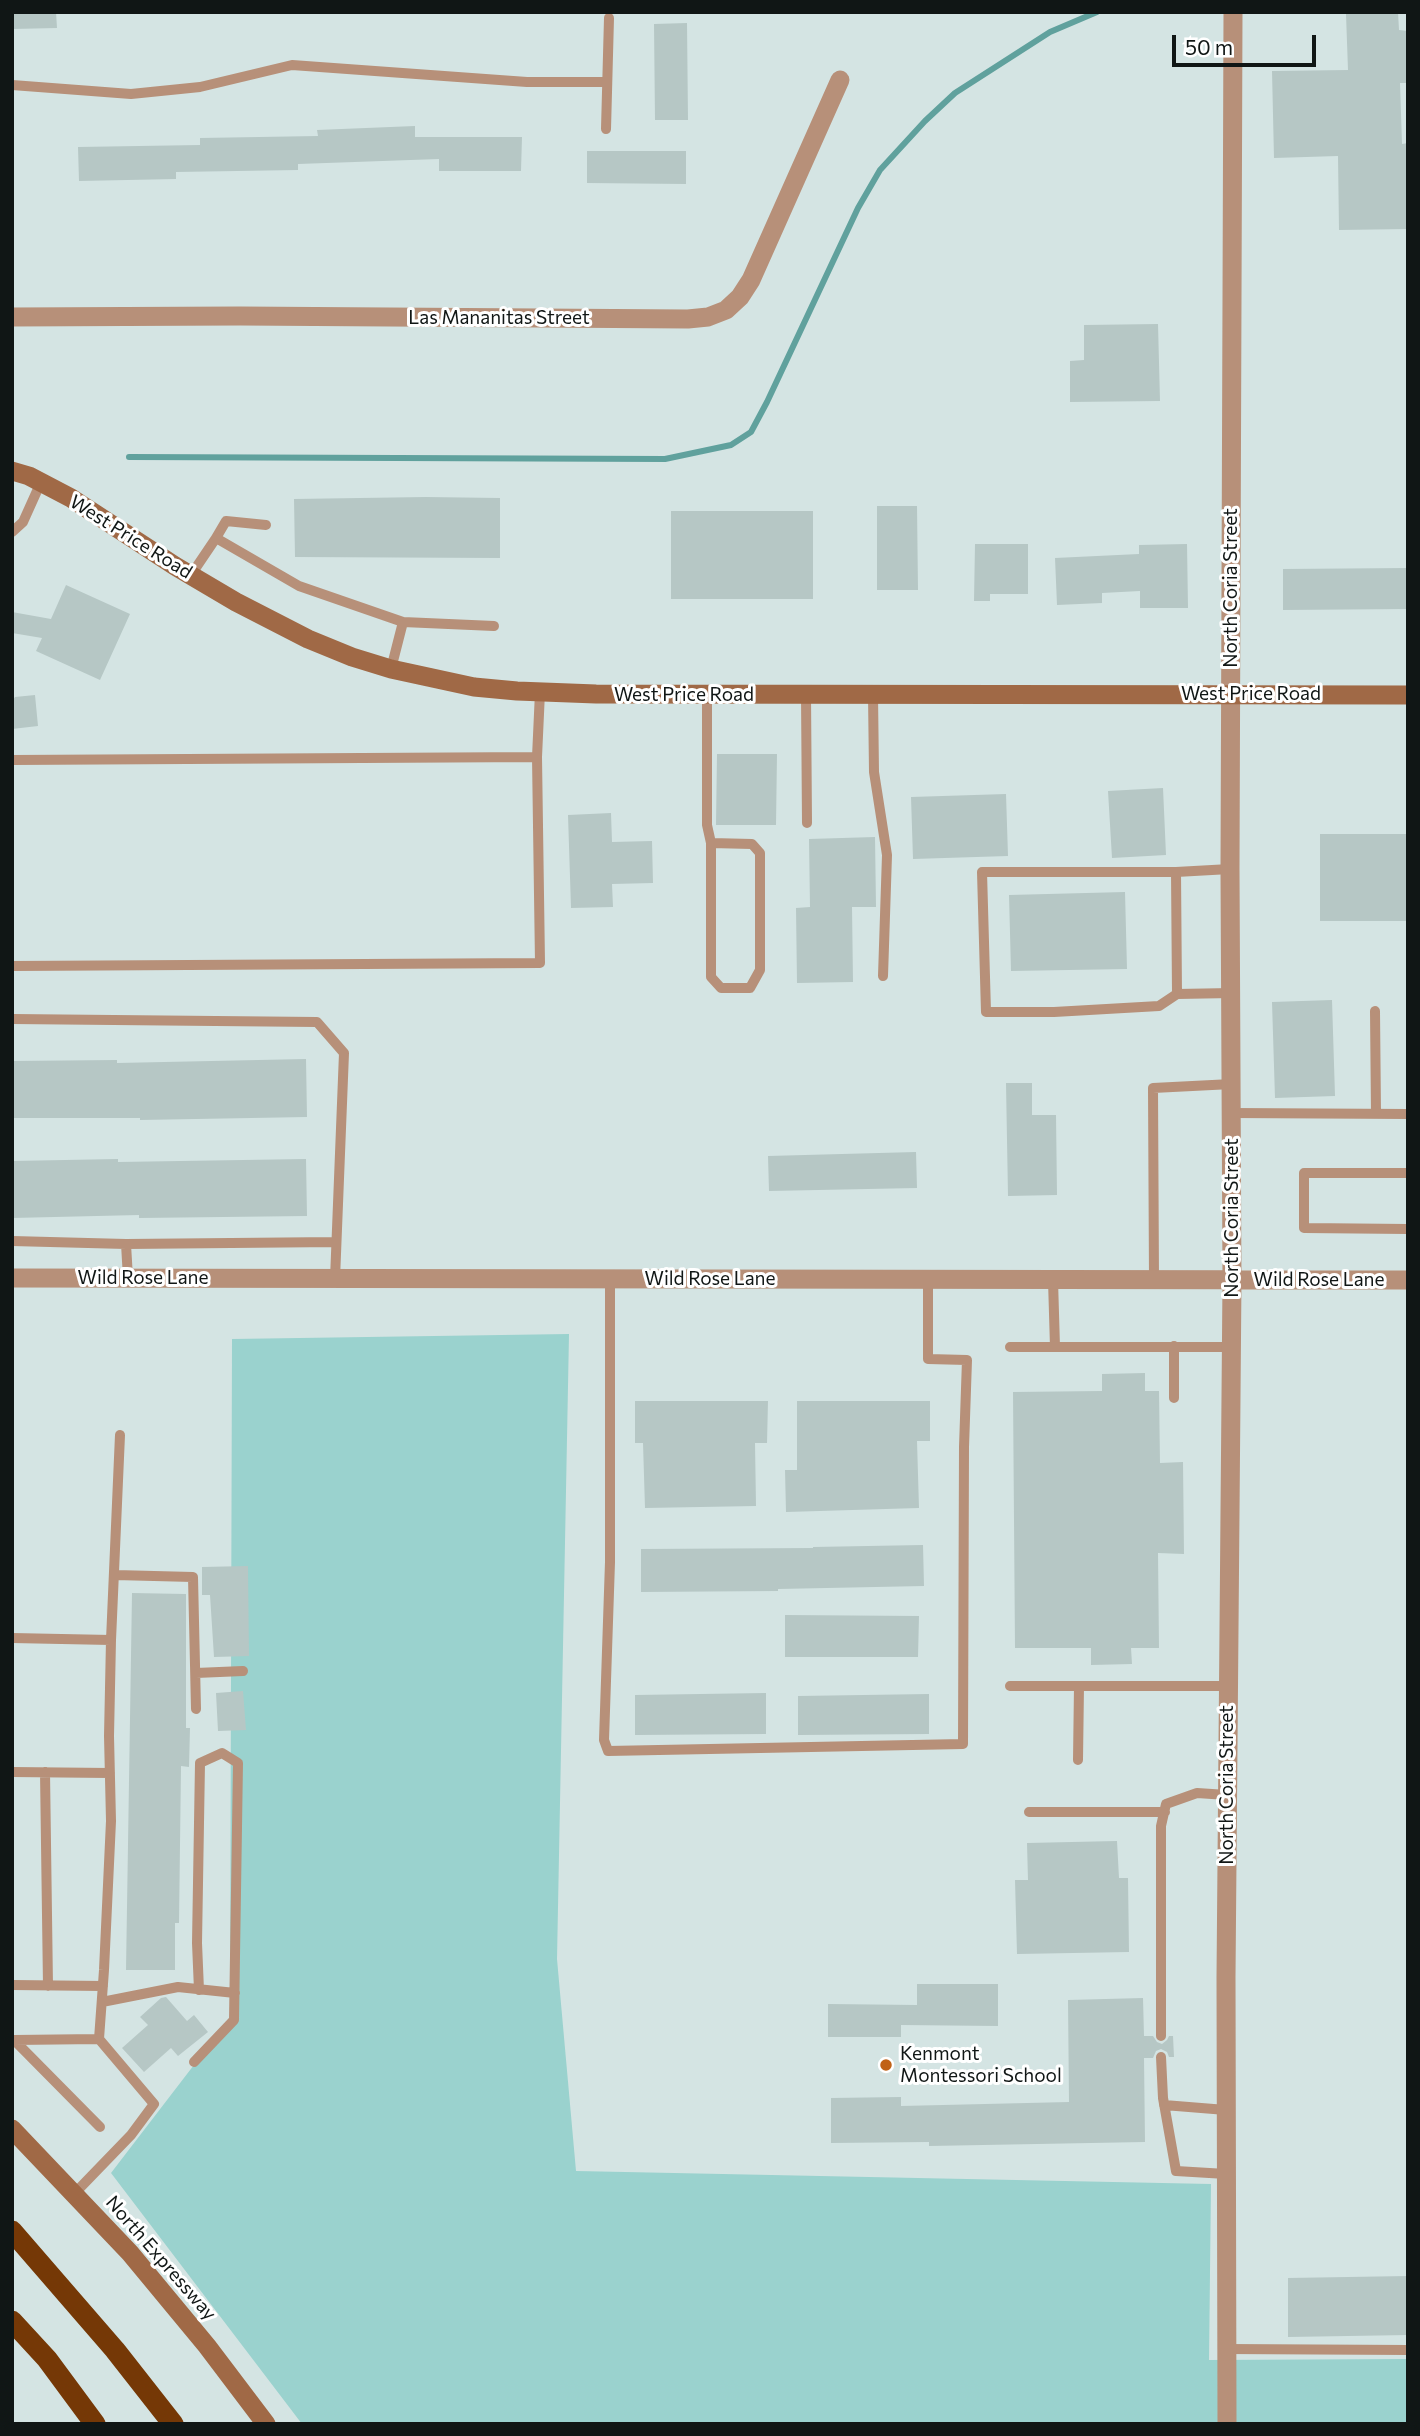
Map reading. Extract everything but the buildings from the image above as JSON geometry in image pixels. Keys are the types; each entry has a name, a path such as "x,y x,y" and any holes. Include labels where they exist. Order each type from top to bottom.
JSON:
{"highway":[{"path":"12,2231 116,2350 173,2424"},
{"path":"12,2321 47,2359 95,2424"}],"main road":[{"name":"West Price Road","path":"12,471 29,476 95,512 191,575 308,639 391,669 474,687 540,692 707,695 1408,695"},
{"name":"North Expressway","path":"12,2129 156,2284 266,2424"}],"street":[{"name":"North Coria Street","path":"1227,2424 1227,1795 1232,1347 1230,869 1233,12"},
{"name":"Las Mananitas Street","path":"12,317 708,317 726,310 740,298 751,280 840,80"},
{"name":"Wild Rose Lane","path":"12,1278 1408,1280"}],"lane":[{"path":"607,129 609,18"},
{"path":"12,85 131,94 200,87 292,65 527,82 607,82"},
{"path":"12,532 23,522 41,482"},
{"path":"12,515 23,522"},
{"path":"191,575 226,521 267,525"},
{"path":"216,538 299,586 403,622 494,626"},
{"path":"391,669 403,622"},
{"path":"12,966 540,963 537,757 540,692"},
{"path":"707,695 711,977 720,988 750,988 760,970 760,853 752,844 711,844"},
{"path":"806,695 807,824"},
{"path":"873,695 874,772 887,855 883,976"},
{"path":"12,760 537,757"},
{"path":"1230,869 1175,872 982,872 986,1012 1054,1012 1159,1006 1177,994 1232,993"},
{"path":"1175,872 1177,994"},
{"path":"1375,1011 1376,1114"},
{"path":"12,1019 317,1022 344,1053 335,1279"},
{"path":"1154,1280 1153,1088 1232,1084"},
{"path":"1232,1113 1408,1114"},
{"path":"1408,1173 1304,1173 1304,1228 1408,1229"},
{"path":"12,1241 126,1244 336,1242"},
{"path":"126,1244 128,1278"},
{"path":"610,1279 610,1562 604,1740 608,1751 963,1744 967,1360 928,1359 928,1279"},
{"path":"1054,1280 1055,1347"},
{"path":"1174,1346 1174,1398"},
{"path":"1010,1347 1232,1347"},
{"path":"74,2194 131,2134 154,2104 99,2039 111,1821 111,1640 120,1435"},
{"path":"115,1575 193,1577 196,1709"},
{"path":"12,1638 111,1640"},
{"path":"196,1673 243,1671"},
{"path":"1010,1686 1228,1686"},
{"path":"1078,1760 1079,1686"},
{"path":"194,2062 234,2020 238,1763 222,1753 200,1763 197,1943 199,1990"},
{"path":"12,1772 110,1773"},
{"path":"46,1772 48,1986"},
{"path":"1161,2036 1161,1826 1164,1812 1167,1804 1197,1793 1227,1795"},
{"path":"1029,1812 1164,1812"},
{"path":"12,1986 103,1986"},
{"path":"102,2002 178,1987 235,1993"},
{"path":"99,2039 14,2040 100,2127"},
{"path":"1161,2057 1164,2105 1176,2171 1226,2174"},
{"path":"1164,2105 1226,2110"},
{"path":"1226,2349 1408,2350"}],"shaded area":[{"path":"569,1334 557,1959 576,2171 1211,2184 1209,2360 1408,2359 1408,2424 302,2424 111,2173 230,2018 232,1339"}],"waterway":[{"path":"129,457 665,459 731,445 751,432 858,208 880,170 955,93 1050,32 1097,12"}],"place":[{"name":"Kenmont Montessori School","path":"886,2065"}]}
